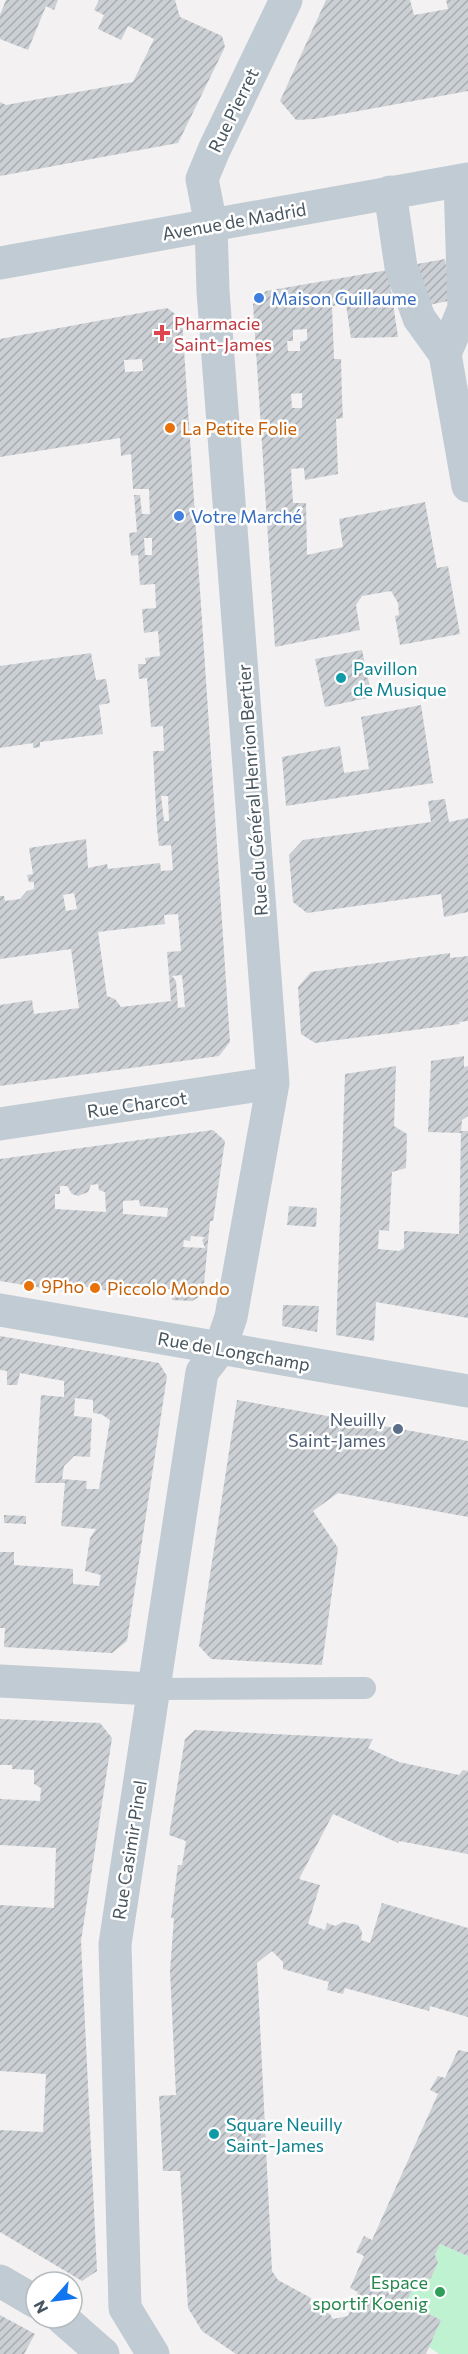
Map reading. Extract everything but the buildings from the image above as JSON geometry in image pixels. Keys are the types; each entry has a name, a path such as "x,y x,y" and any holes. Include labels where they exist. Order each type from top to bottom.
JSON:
{"street":[{"name":"Rue Pierret","path":"211,225 202,188 205,169 286,0"},
{"name":"Avenue de Madrid","path":"0,263 464,180"},
{"path":"444,354 464,308 464,180"},
{"path":"390,192 401,267 419,318 444,354 468,486"},
{"name":"Rue du Général Henrion Bertier","path":"211,225 213,291 273,1083 231,1317 220,1349"},
{"name":"Rue Charcot","path":"0,1124 273,1083"},
{"name":"Rue de Longchamp","path":"0,1310 468,1391"},
{"name":"Rue Casimir Pinel","path":"153,2354 125,2308 115,1944 202,1372 220,1349"},
{"path":"0,1681 152,1689"},
{"path":"0,2281 24,2295"},
{"path":"83,2335 106,2323 125,2308"}],"lane":[{"path":"152,1689 365,1688"}],"green space":[{"name":"Espace sportif Koenig","path":"440,2244 468,2256 468,2354 439,2354 429,2347 441,2320 406,2303 417,2279 423,2281 431,2278 438,2262 435,2255"}],"place":[{"name":"Maison Guillaume","path":"259,298"},
{"name":"Pharmacie Saint-James","path":"162,333"},
{"name":"La Petite Folie","path":"170,428"},
{"name":"Votre Marché","path":"179,516"},
{"name":"Pavillon de Musique","path":"341,678"},
{"name":"9Pho","path":"29,1286"},
{"name":"Piccolo Mondo","path":"95,1288"},
{"name":"Neuilly Saint-James","path":"398,1429"},
{"name":"Square Neuilly Saint-James","path":"214,2134"},
{"name":"Espace sportif Koenig","path":"440,2292"}]}
